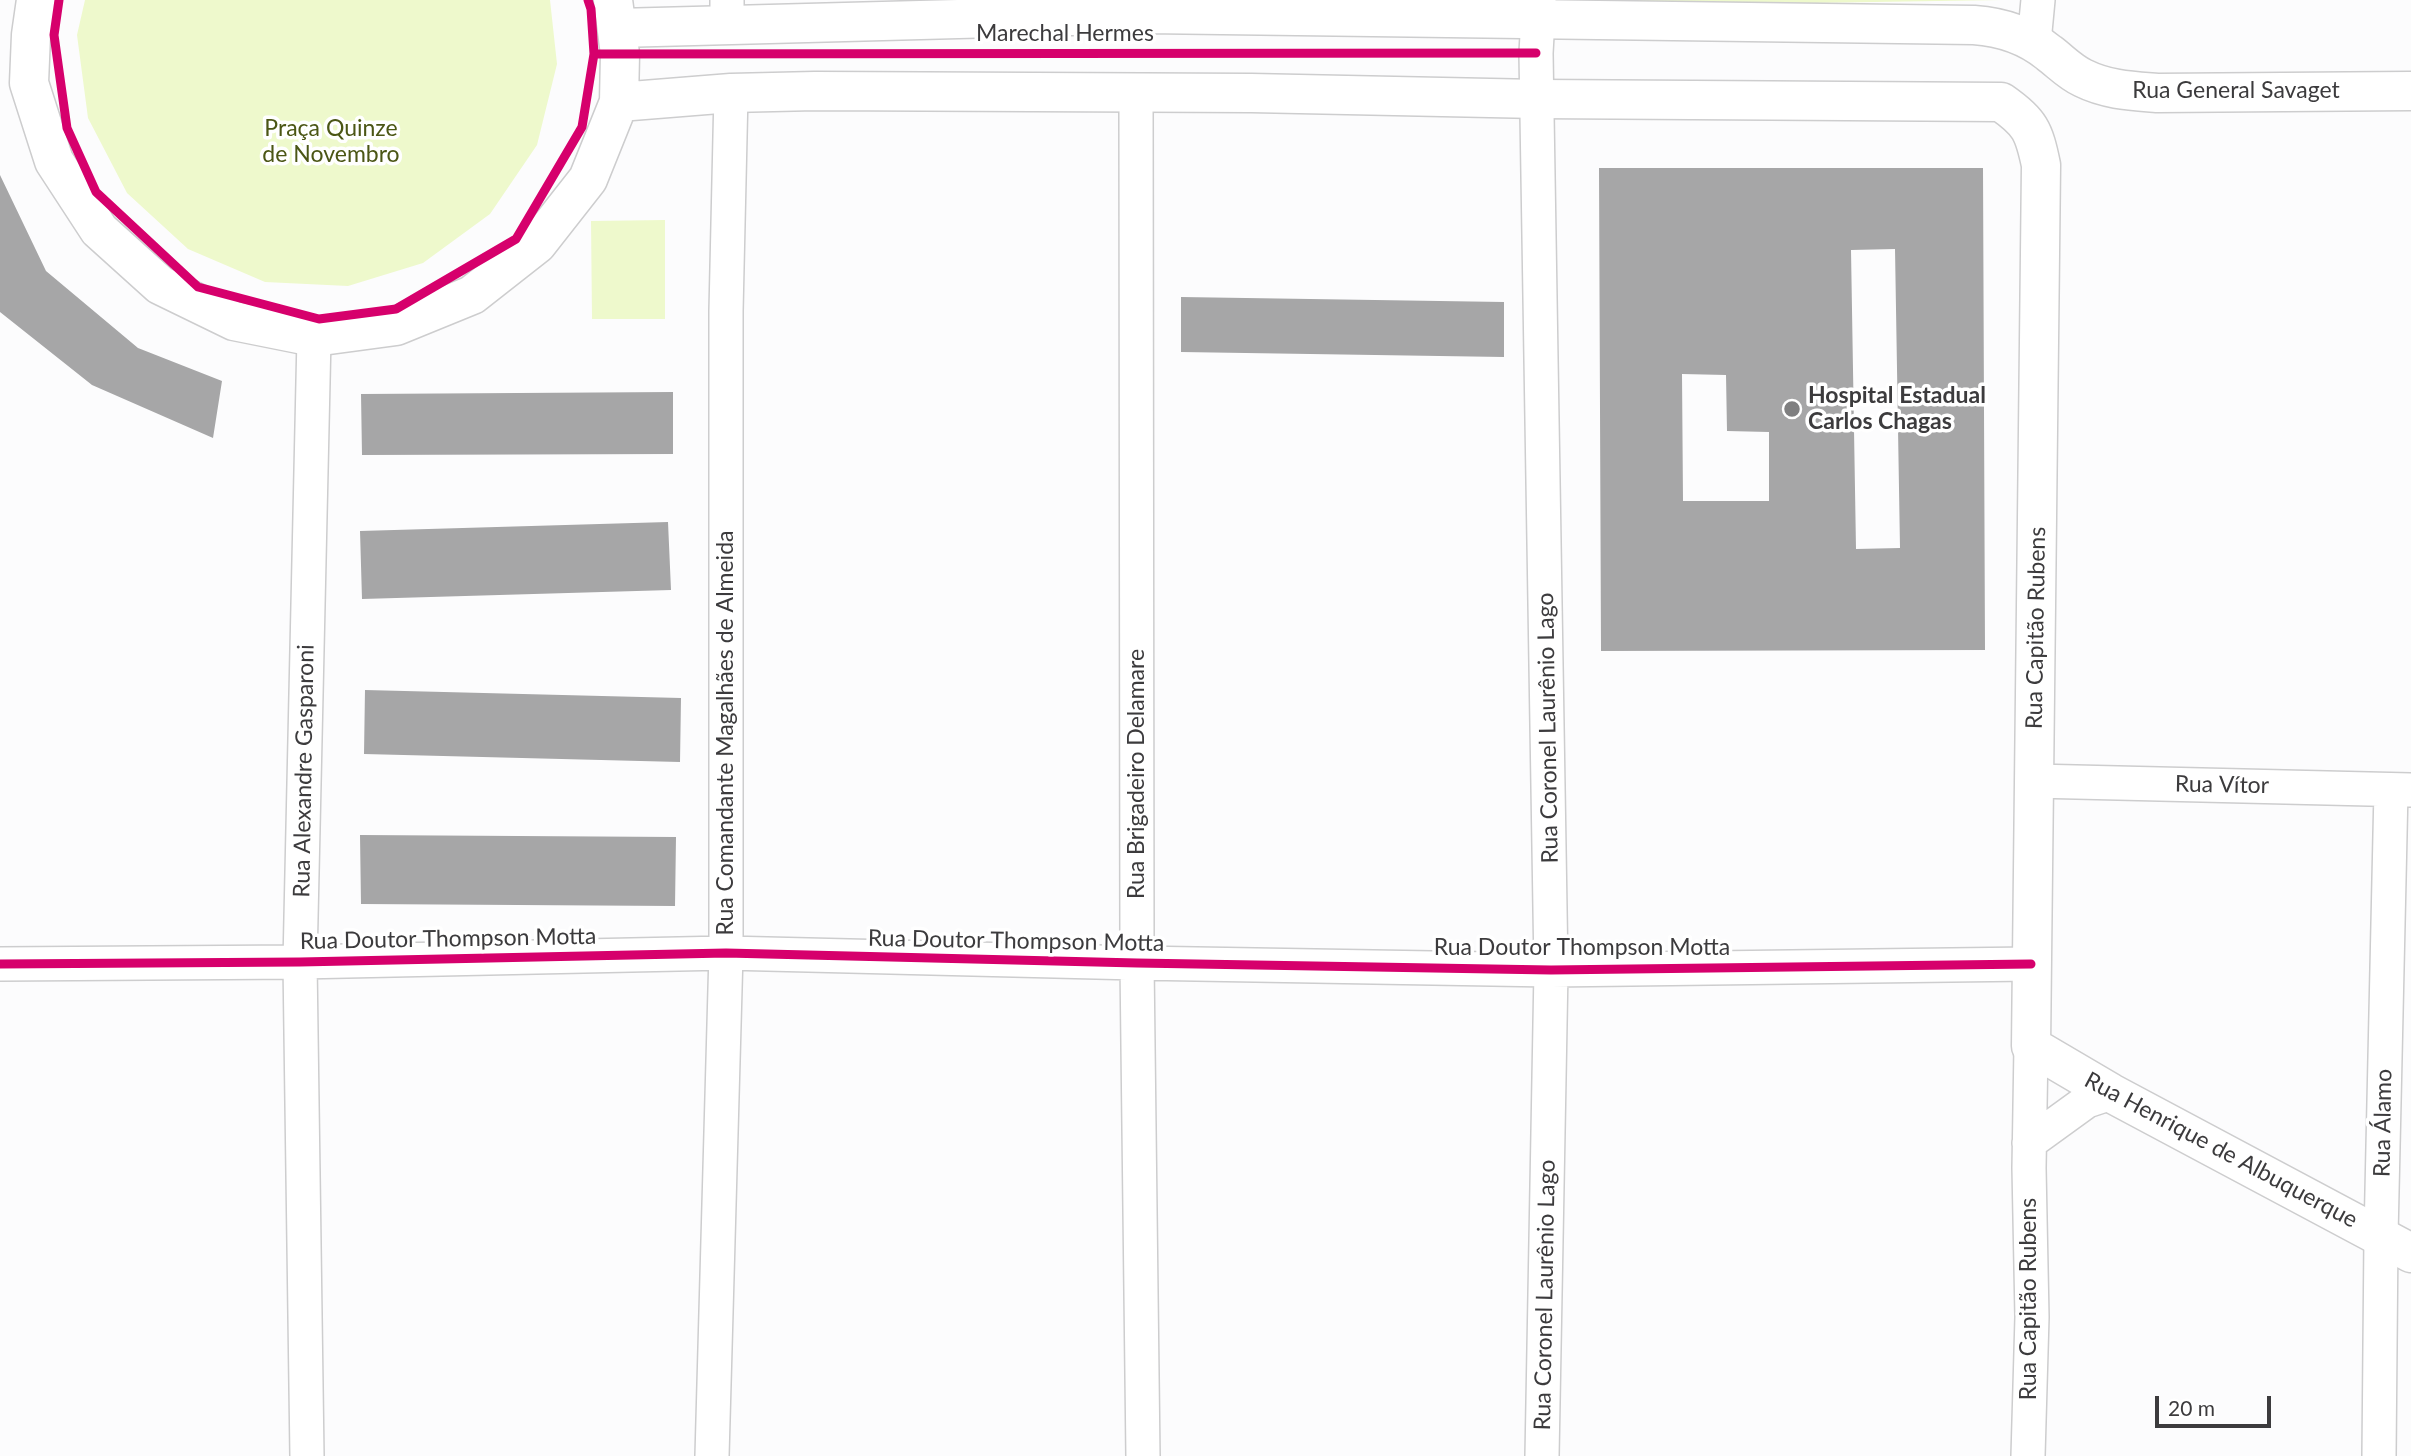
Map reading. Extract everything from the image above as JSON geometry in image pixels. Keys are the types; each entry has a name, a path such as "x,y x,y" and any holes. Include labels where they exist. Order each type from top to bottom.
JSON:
{"main road":[{"path":"36,0 31,35 15,82 54,161 100,230 160,285 234,321 314,337 396,326 472,295 537,244 588,179 619,102 620,54 615,14"},
{"name":"Rua General Savaget","path":"615,14 1147,7 1538,10 1974,24 2000,27 2034,42 2067,70 2116,90 2157,93 2411,91"},
{"path":"619,102 731,93 815,91 1538,99"},
{"name":"Rua Capitão Rubens","path":"1538,99 2001,102 2024,118 2036,142 2041,165 2031,1046"},
{"name":"Rua Henrique de Albuquerque","path":"2031,1046 2111,1093 2396,1245"}],"street":[{"path":"2034,42 2038,0"},
{"name":"Rua Coronel Laurênio Lago","path":"1538,10 1536,53 1551,970 1542,1456"},
{"name":"Rua Comandante Magalhães de Almeida","path":"712,1456 726,953 726,311 731,93"},
{"name":"Rua Brigadeiro Delamare","path":"1136,93 1137,963 1143,1456"},
{"name":"Rua Alexandre Gasparoni","path":"307,1456 300,962 314,337"},
{"name":"Rua Vítor","path":"2034,781 2401,790"},
{"name":"Rua Álamo","path":"2379,1456 2396,1245 2401,790"},
{"name":"Rua Doutor Thompson Motta","path":"0,964 300,962 726,953 1551,970 2031,964"},
{"name":"Rua Capitão Rubens","path":"2028,1456 2032,1317 2029,1143 2031,1046"},
{"path":"2029,1143 2087,1101 2111,1093"}],"green space":[{"name":"Praça Quinze de Novembro","path":"85,0 550,0 557,64 537,145 490,214 423,263 348,286 265,282 188,249 127,193 88,118 77,35"},
{"path":"1554,0 2002,0 1554,7"},
{"path":"665,220 665,319 592,319 591,221"}],"building":[{"name":"Hospital Estadual Carlos Chagas","path":"1599,168 1983,168 1985,650 1601,651","holes":["1895,249 1900,548 1856,549 1851,250","1682,374 1726,375 1727,431 1769,432 1769,501 1683,501"]},
{"path":"0,175 46,271 138,348 222,381 213,438 92,385 0,312"},
{"path":"1181,297 1504,302 1504,357 1181,352"},
{"path":"673,392 673,454 362,455 361,394"},
{"path":"668,522 671,590 362,599 360,531"},
{"path":"365,690 681,698 680,762 364,754"},
{"path":"360,835 676,837 675,906 361,904"}],"cycle path":[{"path":"59,0 54,35 67,128 96,192 198,287 319,319 396,309 516,239 582,127 594,54 588,0"},
{"name":"Marechal Hermes","path":"594,54 1536,53"},
{"path":"0,964 300,962 726,953 1551,970 2031,964"}],"place":[{"name":"Hospital Estadual Carlos Chagas","path":"1792,409"}]}
